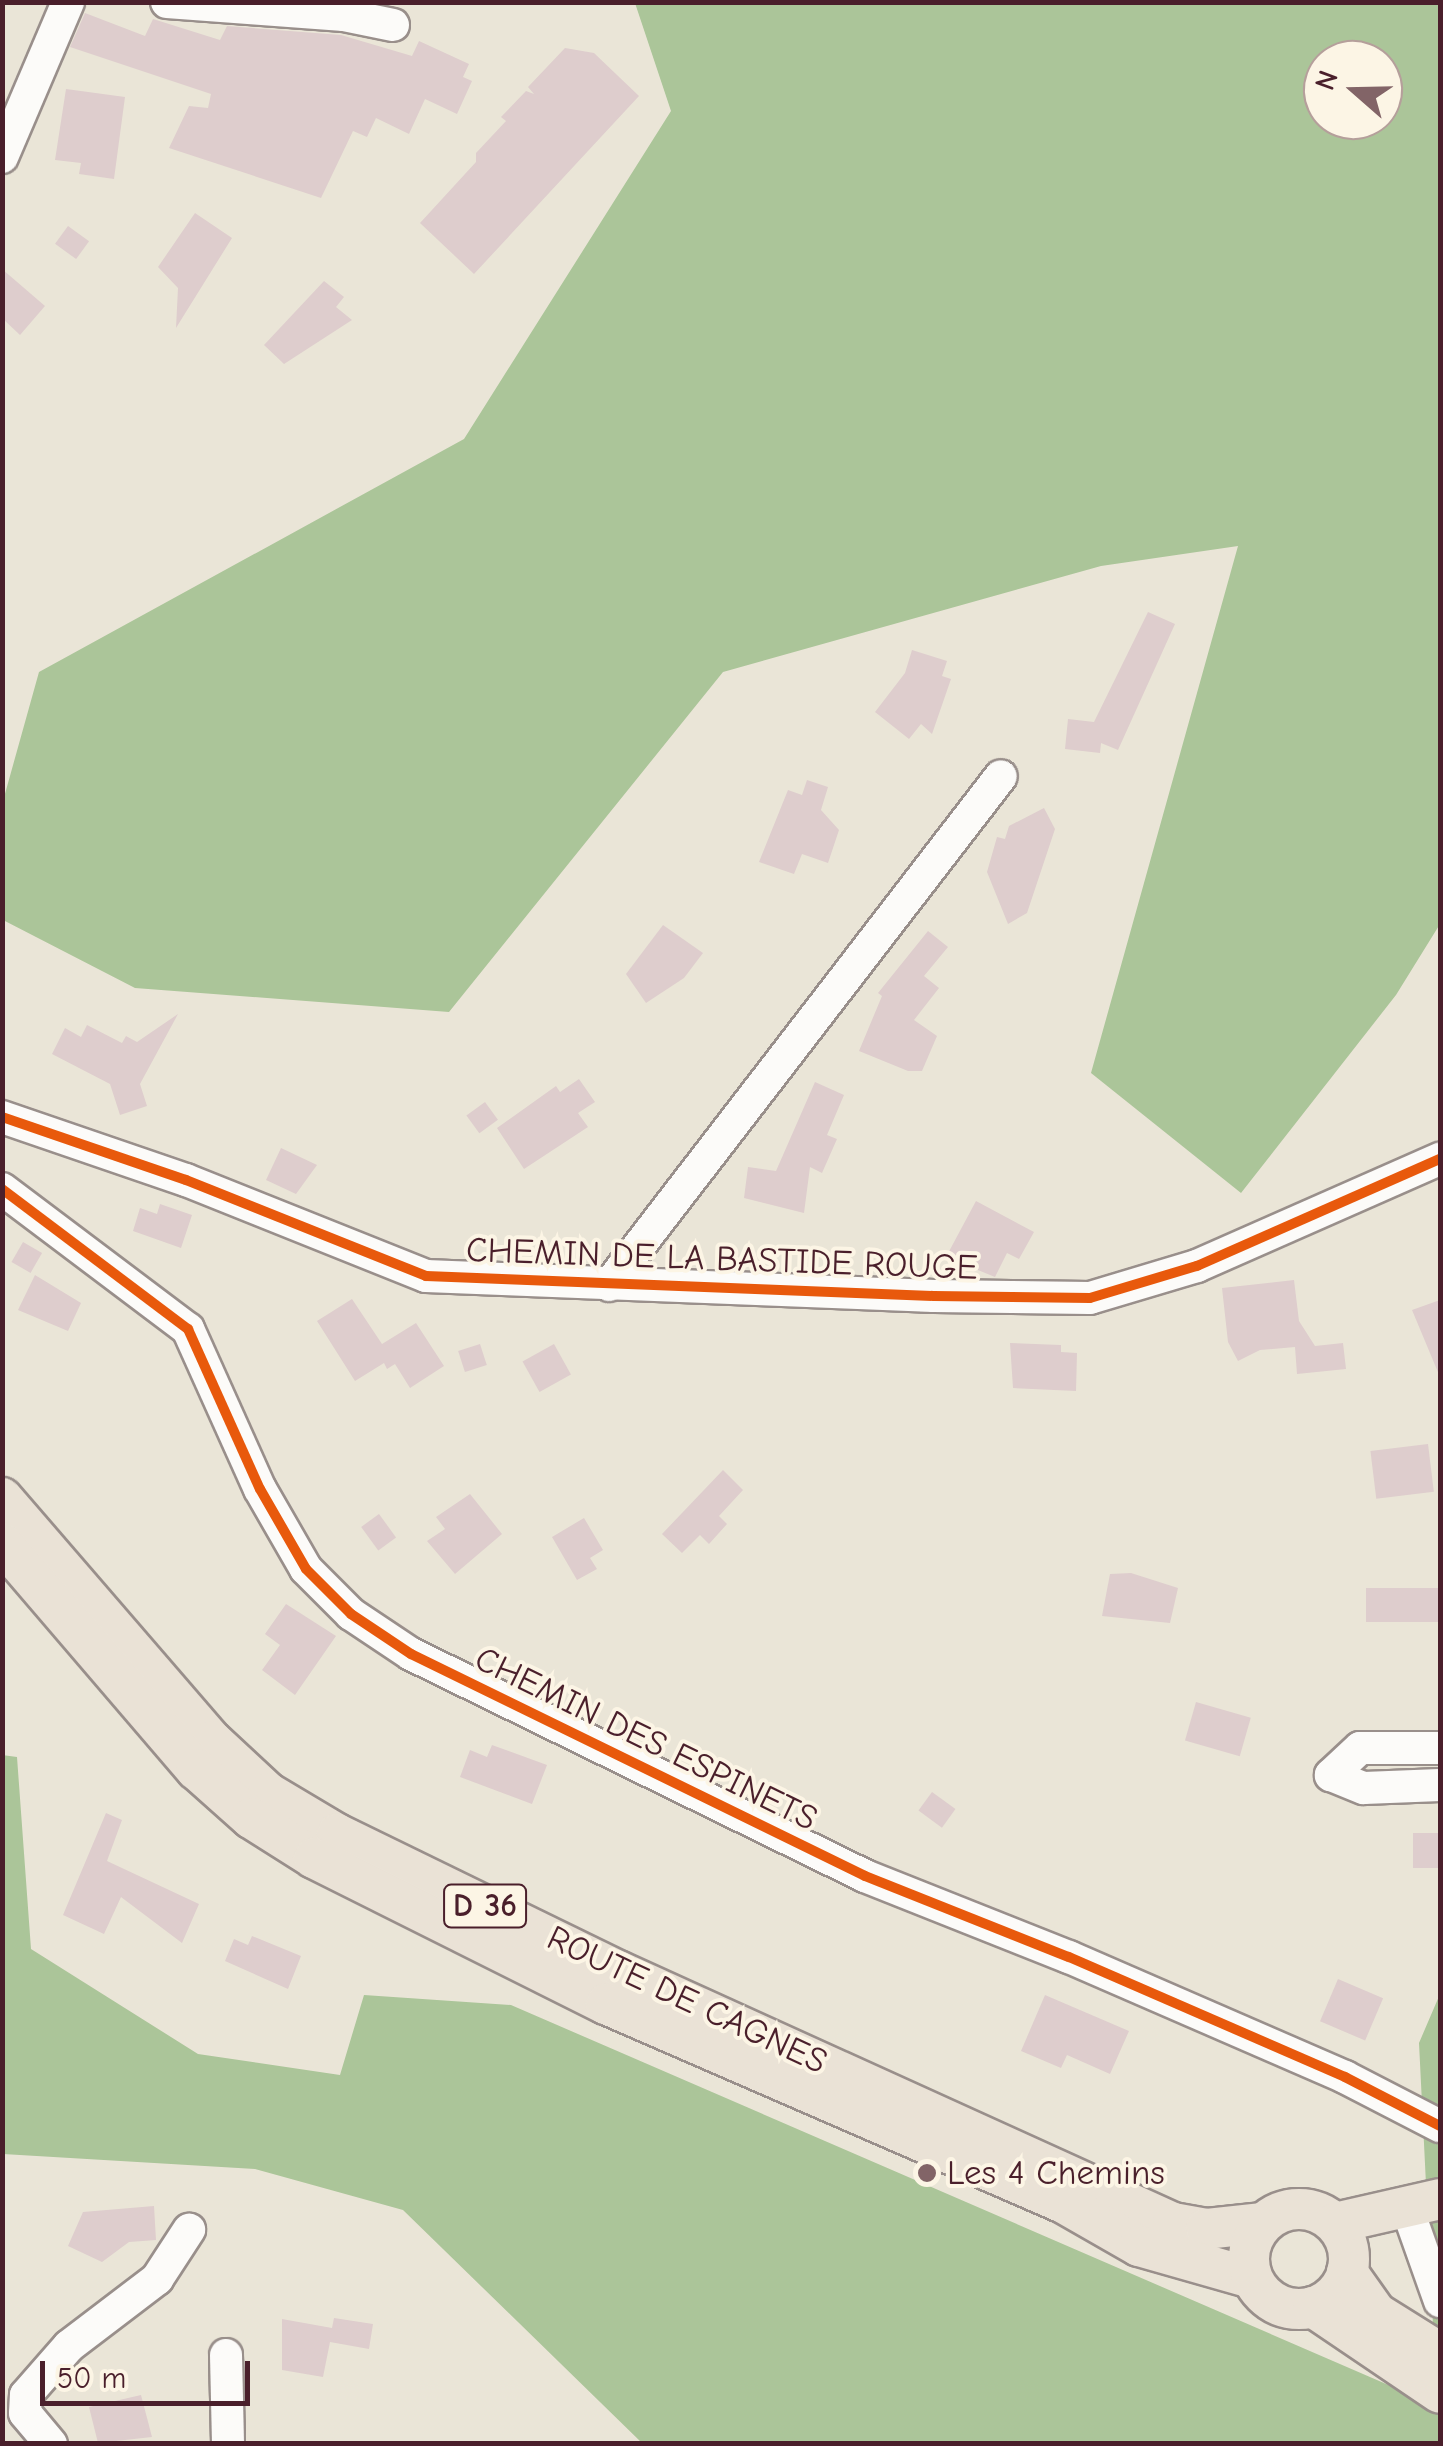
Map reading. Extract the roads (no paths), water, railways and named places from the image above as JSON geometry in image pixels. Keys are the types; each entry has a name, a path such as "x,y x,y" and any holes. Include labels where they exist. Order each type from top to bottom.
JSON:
{"main road":[{"name":"ROUTE DE CAGNES","path":"2,1498 212,1741 268,1794 337,1834 618,1970 1173,2223 1206,2229 1262,2224"},
{"name":"ROUTE DE CAGNES","path":"2,1543 156,1729 251,1818 314,1858 606,2004 1060,2200 1139,2246 1252,2278"},
{"path":"1412,2204 1344,2248 1328,2300 1314,2307 1277,2305 1252,2278 1249,2249 1262,2224 1291,2208 1307,2208 1344,2248 1376,2314 1440,2354"},
{"path":"1314,2307 1440,2392"}],"street":[{"path":"2,157 68,2"},
{"path":"167,2 344,15 393,25"},
{"path":"609,1284 1001,776"},
{"name":"CHEMIN DE LA BASTIDE ROUGE","path":"2,1117 186,1180 426,1276 609,1284 1090,1298 1198,1266 1440,1159"},
{"name":"CHEMIN DES ESPINETS","path":"2,1189 188,1329 260,1490 306,1569 350,1614 411,1654 865,1876 1069,1956 1440,2126"},
{"path":"1440,1748 1360,1748 1331,1774 1364,1788 1440,1785"},
{"path":"1412,2204 1440,2301"},
{"path":"52,2444 25,2413 26,2395 69,2346 157,2279 188,2230"},
{"path":"226,2354 228,2444"}],"place":[{"name":"Les 4 Chemins","path":"927,2173"}]}
